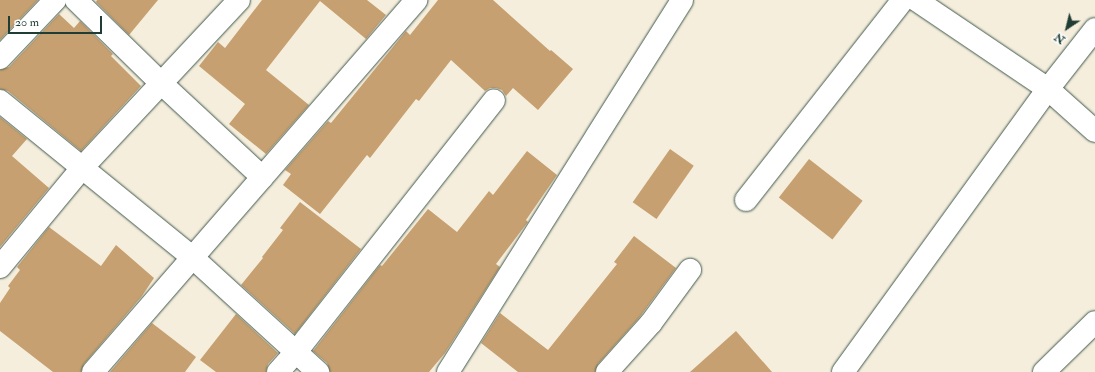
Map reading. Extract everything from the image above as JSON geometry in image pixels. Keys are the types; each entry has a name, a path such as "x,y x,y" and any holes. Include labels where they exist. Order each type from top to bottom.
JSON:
{"street":[{"path":"0,58 55,0"},
{"path":"76,0 162,84 262,177"},
{"path":"0,267 81,169 239,0"},
{"path":"448,372 682,0"},
{"path":"746,200 903,0"},
{"path":"916,0 1048,89 1095,131"},
{"path":"93,372 262,177 407,3"},
{"path":"843,372 1048,89 1095,29"},
{"path":"278,372 296,352 494,100"},
{"path":"0,101 81,169 192,257 318,372"},
{"path":"607,372 651,322 690,270"},
{"path":"1044,372 1095,322"}],"building":[{"path":"0,0 38,0 0,40"},
{"path":"97,0 158,0 129,35 96,2"},
{"path":"262,0 367,0 386,15 366,39 320,1 266,70 309,105 266,154 229,124 245,104 199,66 218,42 225,48"},
{"path":"438,0 493,0 550,51 551,50 573,69 538,110 513,88 506,96 502,90 496,88 490,88 485,91 451,60 419,101 416,99 370,158 367,155 320,214 283,185 291,174 285,170 328,121 331,123 406,31 410,35"},
{"path":"59,14 74,28 80,21 113,54 111,56 141,86 81,151 8,91 0,89 0,70 9,67"},
{"path":"0,117 27,139 12,156 49,188 0,247"},
{"path":"670,149 694,166 656,219 633,202"},
{"path":"527,151 557,175 526,220 528,222 496,264 500,267 445,353 429,372 330,372 327,363 313,351 380,265 382,266 428,209 457,232 489,191 493,195"},
{"path":"809,159 863,201 832,239 779,198"},
{"path":"300,202 361,249 295,334 241,285 283,230 280,228"},
{"path":"49,227 101,266 116,245 154,278 142,296 84,364 81,372 53,372 0,331 0,303 10,288 8,286 20,270 17,267"},
{"path":"634,236 676,268 639,318 598,364 595,372 518,372 481,343 500,313 548,350 617,264 614,262"},
{"path":"236,314 278,353 268,364 266,372 216,372 200,360"},
{"path":"152,323 196,357 185,372 110,372"},
{"path":"736,331 772,372 690,372"}]}
